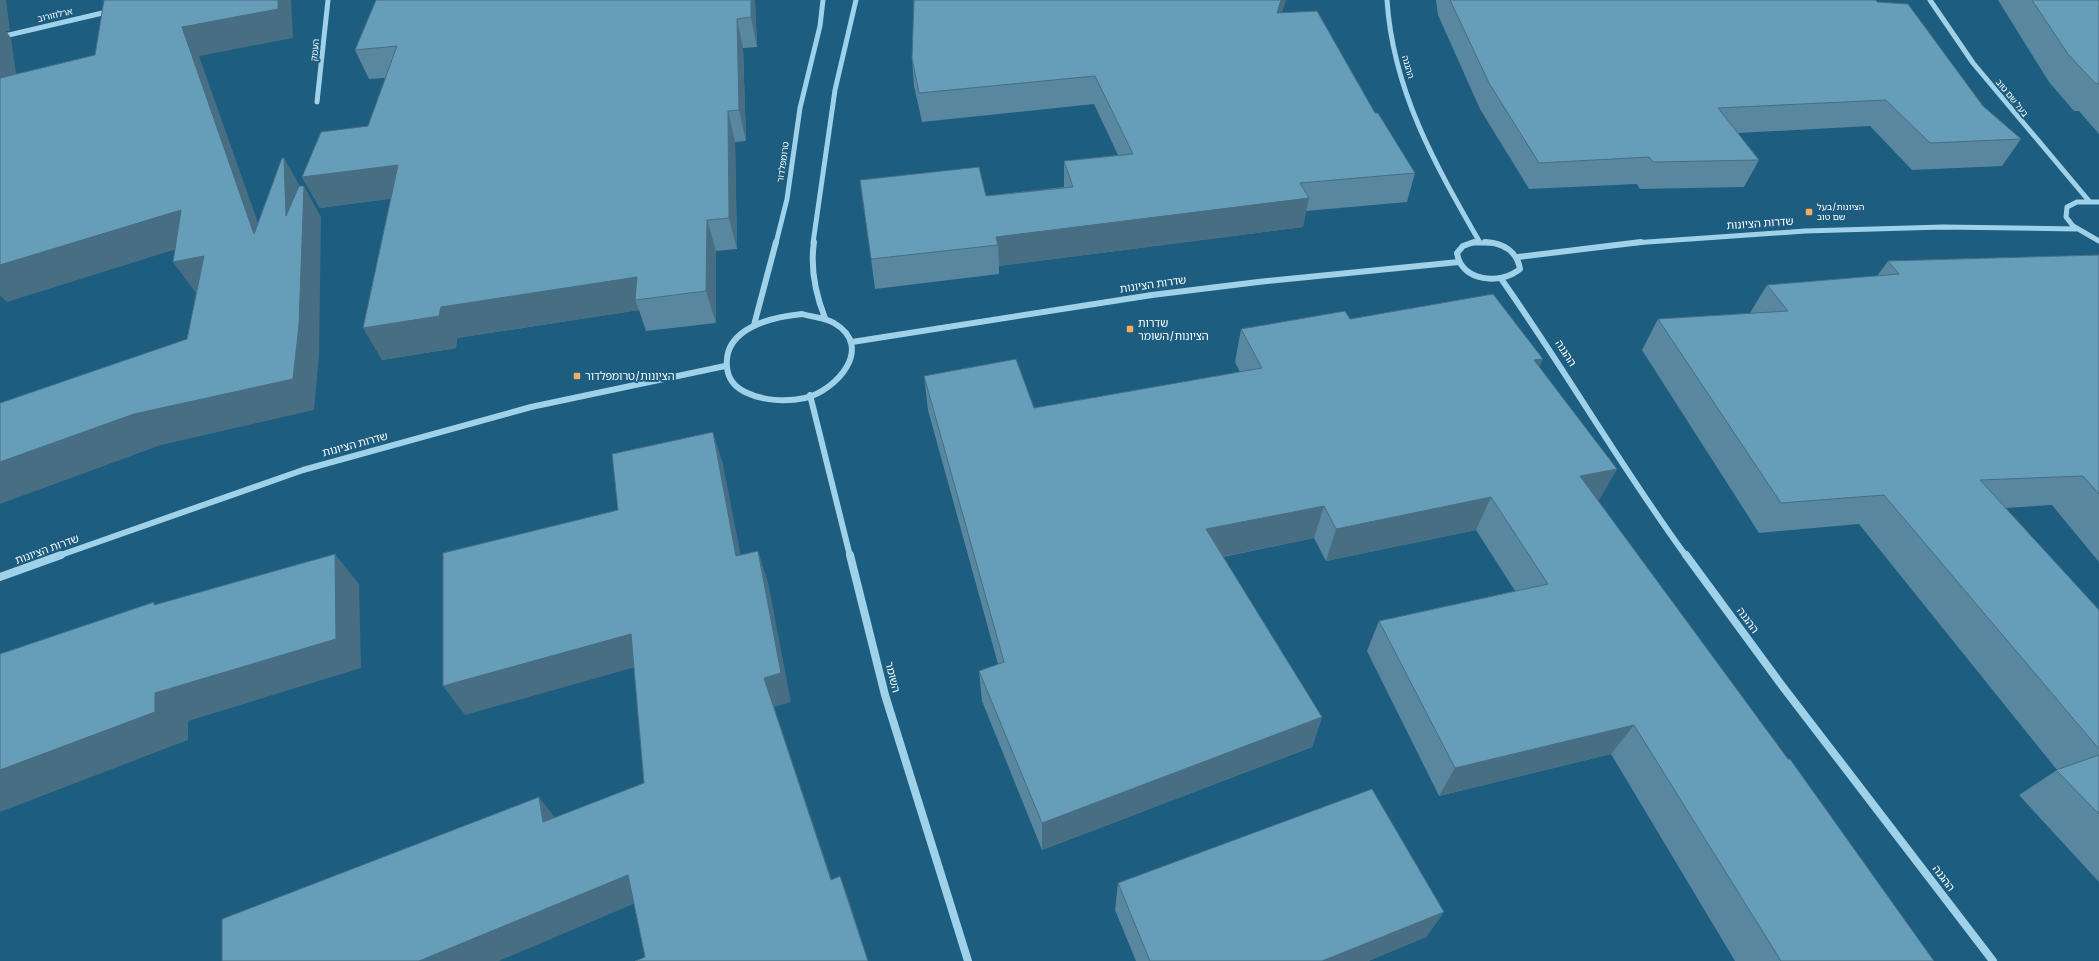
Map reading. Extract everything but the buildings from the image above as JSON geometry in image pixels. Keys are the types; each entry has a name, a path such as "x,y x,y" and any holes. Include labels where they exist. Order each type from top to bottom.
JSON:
{"street":[{"name":"העמק","path":"317,102 328,0"},
{"name":"טרומפלדור","path":"754,325 764,293 787,199 800,108 820,26 823,0"},
{"path":"825,318 815,293 812,253 835,90 856,0"},
{"name":"ההגנה","path":"1387,0 1391,42 1399,75 1416,122 1442,177 1479,241"},
{"name":"בעל שם טוב","path":"1930,0 1973,63 2089,201"},
{"name":"ארלוזורוב","path":"0,37 114,10"},
{"path":"2099,202 2077,202 2067,207 2066,216 2076,228 2099,241"},
{"name":"שדרות הציונות","path":"1518,257 1649,242 1805,231 1943,227 2076,228"},
{"path":"1479,241 1502,245 1518,257 1520,269 1510,278 1502,280 1484,279 1475,276 1468,272 1458,262 1457,257 1459,250 1468,244 1479,241"},
{"name":"שדרות הציונות","path":"852,342 1152,295 1258,282 1458,262"},
{"name":"ההגנה","path":"1502,280 1544,338 1648,503 1785,689 1994,961"},
{"path":"790,314 802,314 825,318 842,328 852,342 853,352 851,362 845,373 824,390 810,396 780,401 753,396 742,391 733,384 727,375 726,366 729,348 736,339 754,325 766,320 790,314"},
{"name":"שדרות הציונות","path":"0,577 302,470 531,407 726,366"},
{"name":"השומר","path":"810,396 886,695 959,937 968,961"}],"place":[{"name":"הציונות/בעל שם טוב","path":"1809,212"},
{"name":"שדרות הציונות/השומר","path":"1130,329"},
{"name":"הציונות/טרומפלדור","path":"577,376"}]}
